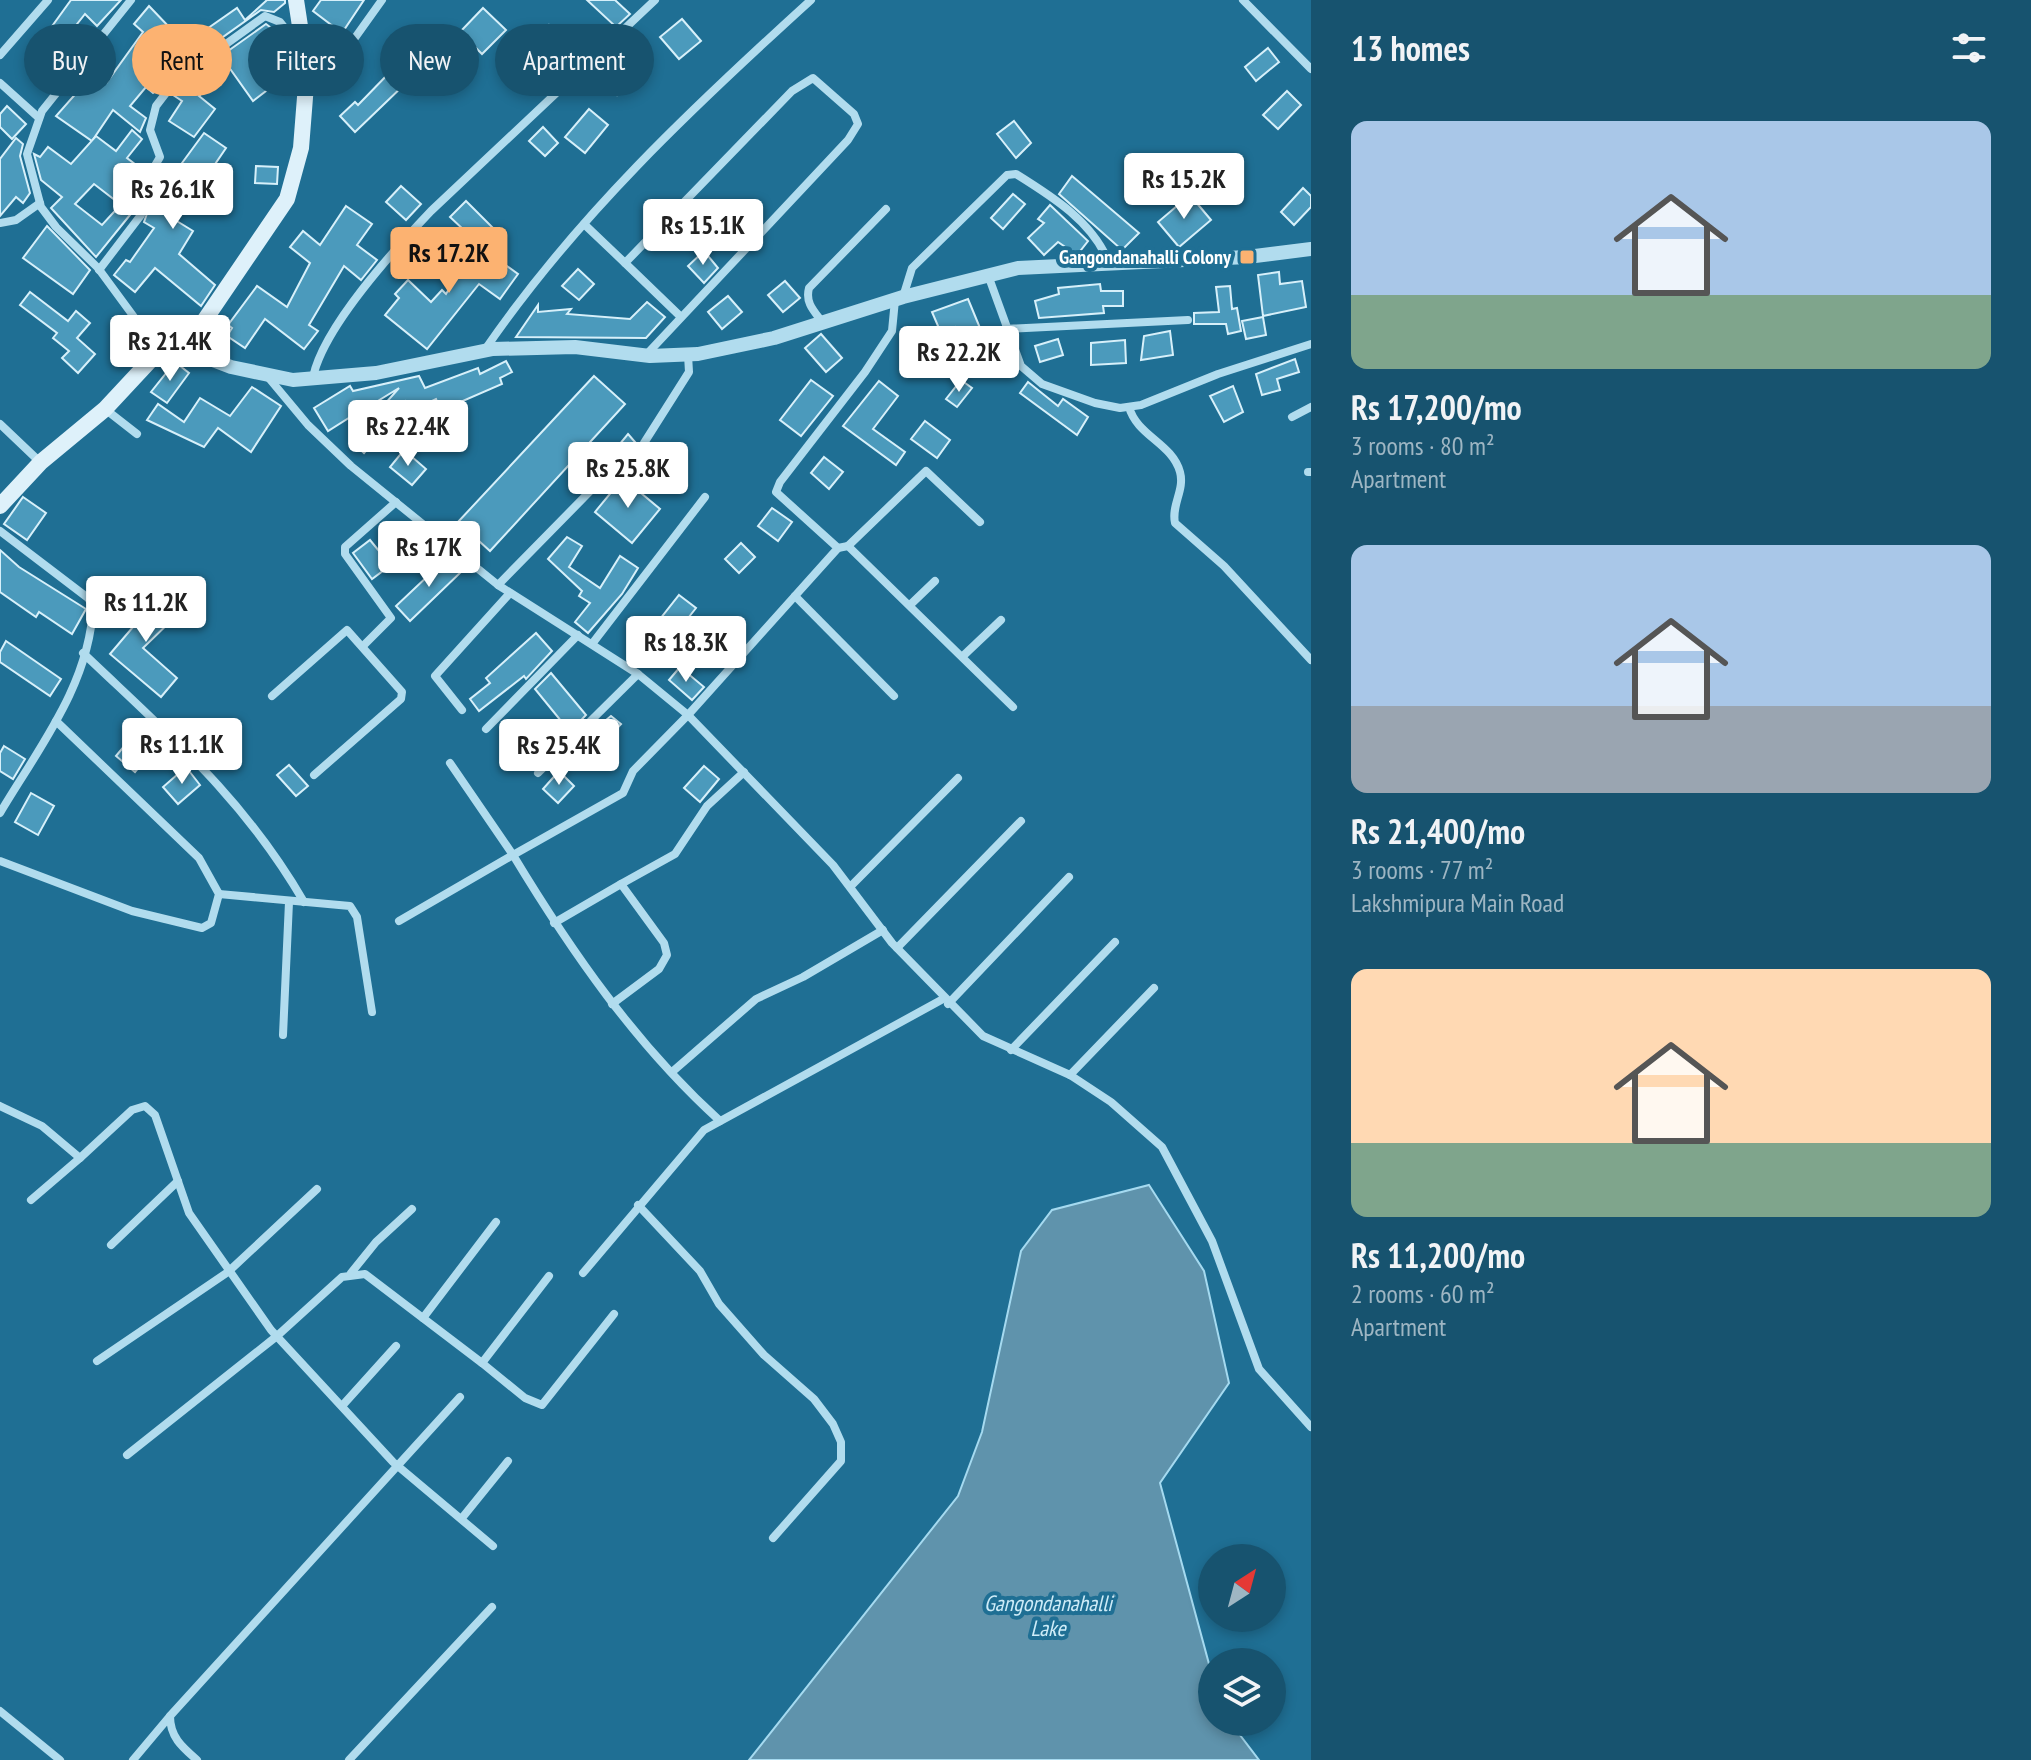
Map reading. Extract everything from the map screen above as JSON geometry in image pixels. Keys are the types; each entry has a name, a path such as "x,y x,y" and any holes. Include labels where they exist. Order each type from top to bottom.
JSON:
{"main road":[{"path":"296,0 300,24"},
{"path":"0,506 41,462 105,409 165,347 202,324 287,199 301,148 305,96"}],"street":[{"path":"0,55 48,0"},
{"path":"131,0 39,118 27,154 40,203 56,227 99,270 165,347 267,376 376,373 483,352 575,347 645,355 688,355 774,338 899,299 1018,268 1247,257 1311,249"},
{"path":"364,25 382,0"},
{"path":"313,377 316,364 349,310 396,248 431,211 655,0"},
{"path":"483,352 517,303 665,136 811,0"},
{"path":"1243,0 1311,69"},
{"path":"254,24 265,16 282,24"},
{"path":"99,270 141,215 143,186 160,157 160,149 151,136 156,106 176,80 248,28"},
{"path":"625,263 805,80 813,78 821,83 845,105 858,124 848,140 645,355"},
{"path":"0,83 39,118"},
{"path":"838,548 776,492 780,482 865,372 892,331 899,299 912,268 1007,175 1016,174 1075,217 1101,242 1109,263"},
{"path":"0,223 16,220 40,203"},
{"path":"823,323 811,308 807,296 809,288 886,209"},
{"path":"584,224 681,317"},
{"path":"988,275 1005,329 1021,366 1042,384 1095,403 1129,407 1311,344"},
{"path":"1005,329 1188,320"},
{"path":"644,443 689,372 688,355"},
{"path":"267,376 308,425 351,466 498,585 638,674 688,715 851,886 897,948 946,1002 983,1036 1070,1075 1111,1102 1162,1147 1212,1241 1259,1369 1311,1427"},
{"path":"1129,407 1138,426 1166,450 1180,472 1182,486 1173,514 1175,523 1224,566 1311,660"},
{"path":"1292,417 1311,407"},
{"path":"105,409 137,434"},
{"path":"0,424 41,462"},
{"path":"399,921 618,797 633,771 688,715 838,548 848,546 926,471 980,522"},
{"path":"498,585 603,478"},
{"path":"592,644 705,497"},
{"path":"363,646 391,618 345,554 345,547 396,502"},
{"path":"0,531 88,598 93,606 79,676 56,721 0,813"},
{"path":"848,546 1013,707"},
{"path":"910,605 935,581"},
{"path":"462,710 435,676 510,593"},
{"path":"795,596 894,696"},
{"path":"963,656 1001,620"},
{"path":"272,696 344,631 351,632 402,692 401,699 314,775"},
{"path":"486,729 578,635"},
{"path":"83,653 224,788 281,863 304,902"},
{"path":"538,773 638,674"},
{"path":"0,861 132,911 202,928 211,923 219,894 199,858 56,721"},
{"path":"450,763 513,855 554,923 612,1004 720,1121"},
{"path":"554,923 675,854 707,806 744,772"},
{"path":"851,886 958,778"},
{"path":"897,948 1021,821"},
{"path":"583,1273 704,1130 946,1002 1069,877"},
{"path":"612,1004 659,969 667,955 664,943 621,884"},
{"path":"219,894 289,902 337,902 350,906 357,917 372,1012"},
{"path":"283,1035 289,902"},
{"path":"672,1072 756,999 803,977 883,930"},
{"path":"1011,1050 1115,942"},
{"path":"1070,1075 1154,988"},
{"path":"0,1106 42,1126 80,1158"},
{"path":"31,1200 132,1110 145,1106 155,1115 189,1213 228,1272 277,1336 399,1466 493,1546"},
{"path":"111,1245 178,1181"},
{"path":"97,1361 228,1272 317,1189"},
{"path":"638,1205 700,1271 719,1304 764,1355 814,1399 833,1424 841,1442 841,1461 773,1538"},
{"path":"127,1455 277,1336 342,1277 351,1273 376,1242 412,1209"},
{"path":"423,1318 496,1222"},
{"path":"351,1273 365,1274 525,1398 542,1405 614,1314"},
{"path":"482,1363 549,1276"},
{"path":"342,1406 396,1346"},
{"path":"133,1760 460,1397"},
{"path":"462,1518 508,1461"},
{"path":"349,1760 492,1607"},
{"path":"0,1711 60,1760"},
{"path":"170,1716 170,1728 178,1744 197,1760"}],"water":[{"name":"Gangondanahalli Lake","path":"1149,1185 1204,1271 1229,1383 1160,1483 1205,1648 1198,1648 1198,1736 1241,1736 1259,1760 749,1760 958,1496 982,1432 1021,1251 1052,1210"}],"building":[{"path":"71,0 121,0 99,24 85,14 77,24 54,24"},
{"path":"267,0 285,0 274,12 261,10 232,31 232,24 214,24 237,8 245,20"},
{"path":"321,0 364,0 348,24 330,24 313,11"},
{"path":"587,0 615,0 630,14 619,24 613,24"},
{"path":"149,6 166,24 134,24"},
{"path":"483,8 500,24 495,24 495,41 482,54 479,51 479,24 468,24"},
{"path":"682,19 701,41 679,59 660,37"},
{"path":"248,37 248,94 232,71 232,48"},
{"path":"132,47 132,96 138,96 130,106 146,118 140,132 113,110 92,141 56,116 74,96 116,96 116,70"},
{"path":"1268,48 1279,62 1256,81 1245,67"},
{"path":"380,82 380,96 392,96 355,132 340,116 355,102 358,105"},
{"path":"1287,91 1301,105 1278,129 1263,115"},
{"path":"174,96 199,96 215,109 194,137 169,121 182,101"},
{"path":"7,106 26,124 12,139 0,127 0,114"},
{"path":"589,109 608,125 585,153 565,137"},
{"path":"1014,121 1031,143 1016,158 997,134"},
{"path":"543,127 558,143 545,156 529,141"},
{"path":"132,130 142,139 127,158 144,171 120,204 94,184 75,204 102,225 124,201 134,210 96,257 51,208 62,197 41,180 34,154 40,157 48,147 71,164 96,136 116,151"},
{"path":"204,133 226,148 211,170 204,165 167,215 193,231 179,254 215,285 201,306 155,268 135,292 114,275 126,260 130,262 154,228 144,222 149,208"},
{"path":"16,138 23,144 20,156 30,193 23,203 16,197 0,216 0,159"},
{"path":"256,166 278,167 277,184 255,183"},
{"path":"1072,176 1139,233 1122,250 1059,194"},
{"path":"401,186 421,204 406,220 386,202"},
{"path":"1303,188 1311,196 1311,207 1294,225 1281,212"},
{"path":"1013,194 1025,204 1003,229 991,218"},
{"path":"1190,195 1211,220 1179,247 1158,222"},
{"path":"466,201 495,230 480,245 450,217"},
{"path":"1050,205 1088,241 1077,255 1058,242 1044,255 1028,238 1044,223 1038,219"},
{"path":"346,206 372,224 357,245 377,260 361,280 344,266 309,325 318,331 304,349 265,319 245,348 227,336 232,328 228,325 257,286 287,307 310,263 290,247 303,231 320,245"},
{"path":"47,226 90,270 73,294 23,258"},
{"path":"472,241 518,274 500,299 479,284 427,349 385,315 399,298 395,294 408,280 431,302 442,290 446,294 460,271 454,266"},
{"path":"704,251 718,268 704,283 688,266"},
{"path":"578,269 594,284 579,300 562,286"},
{"path":"1279,272 1280,284 1302,281 1306,307 1263,316 1258,275"},
{"path":"785,281 800,298 783,312 768,295"},
{"path":"1100,284 1101,291 1123,291 1123,306 1103,306 1104,313 1039,318 1035,301 1059,294 1058,288"},
{"path":"1230,286 1232,309 1237,308 1241,331 1228,334 1226,324 1194,324 1194,313 1219,312 1216,287"},
{"path":"30,292 68,321 76,311 90,323 77,338 95,354 78,373 62,358 69,351 53,338 57,333 20,305"},
{"path":"728,296 742,312 722,329 708,312"},
{"path":"968,299 980,328 959,336 955,327 941,333 932,312"},
{"path":"647,302 665,317 646,338 516,337 538,305 538,312 571,309 567,314 630,319"},
{"path":"1263,317 1266,335 1246,339 1242,321"},
{"path":"1170,331 1173,355 1141,360 1144,336"},
{"path":"821,334 842,358 826,372 805,348"},
{"path":"1058,339 1063,355 1040,362 1035,346"},
{"path":"1125,340 1126,363 1091,365 1091,343"},
{"path":"919,341 938,354 923,376 904,362"},
{"path":"1295,359 1299,372 1277,379 1280,390 1262,395 1256,374"},
{"path":"506,361 512,372 500,378 502,384 458,403 466,423 449,430 436,399 410,411 405,401 383,406 399,388 363,410 352,412 355,414 328,431 314,408 350,386 353,391 419,376 425,388 478,368 480,374"},
{"path":"175,362 189,373 167,403 151,392"},
{"path":"594,376 625,404 490,551 458,522"},
{"path":"811,380 833,396 801,436 780,420"},
{"path":"961,380 972,388 957,407 946,399"},
{"path":"879,381 898,396 873,429 905,452 896,465 843,426"},
{"path":"1028,382 1058,406 1063,399 1088,417 1077,435 1020,393"},
{"path":"1233,386 1243,412 1224,422 1210,396"},
{"path":"252,387 281,406 251,452 218,428 204,447 147,420 158,404 184,422 200,398 230,416"},
{"path":"925,421 950,440 937,458 911,439"},
{"path":"366,424 379,436 364,453 351,441"},
{"path":"628,434 642,450 621,476 605,462"},
{"path":"404,450 426,469 412,485 390,467"},
{"path":"824,457 843,472 829,489 811,473"},
{"path":"623,478 660,509 632,543 595,512"},
{"path":"23,497 46,513 27,540 4,524"},
{"path":"772,508 792,522 778,541 758,526"},
{"path":"401,530 416,546 372,579 353,553 370,540 379,551"},
{"path":"567,537 582,546 569,567 600,588 620,556 638,568 622,594 588,633 575,622 590,603 579,596 582,591 548,559"},
{"path":"741,543 755,557 739,573 725,559"},
{"path":"0,550 19,567 86,609 72,634 39,612 36,617 0,592"},
{"path":"448,557 462,571 410,621 396,606"},
{"path":"150,591 176,616 143,648 177,678 161,697 110,654 139,620 130,610"},
{"path":"679,595 696,608 651,665 634,652"},
{"path":"536,633 552,651 526,679 524,676 479,711 470,699 490,683 486,678"},
{"path":"6,641 61,679 50,696 0,662 0,652"},
{"path":"680,667 704,687 692,700 669,680"},
{"path":"551,673 586,715 570,732 535,689"},
{"path":"611,716 621,724 592,755 579,742"},
{"path":"515,724 531,742 520,753 503,735"},
{"path":"131,738 150,754 135,772 116,756"},
{"path":"4,746 25,759 13,779 0,771 0,753"},
{"path":"289,765 308,786 296,796 277,775"},
{"path":"704,766 719,779 700,802 684,788"},
{"path":"186,767 200,785 178,804 163,787"},
{"path":"559,771 574,786 558,803 543,789"},
{"path":"31,793 54,806 38,835 15,822"}],"place":[{"name":"Gangondanahalli Colony","path":"1247,257"}]}
